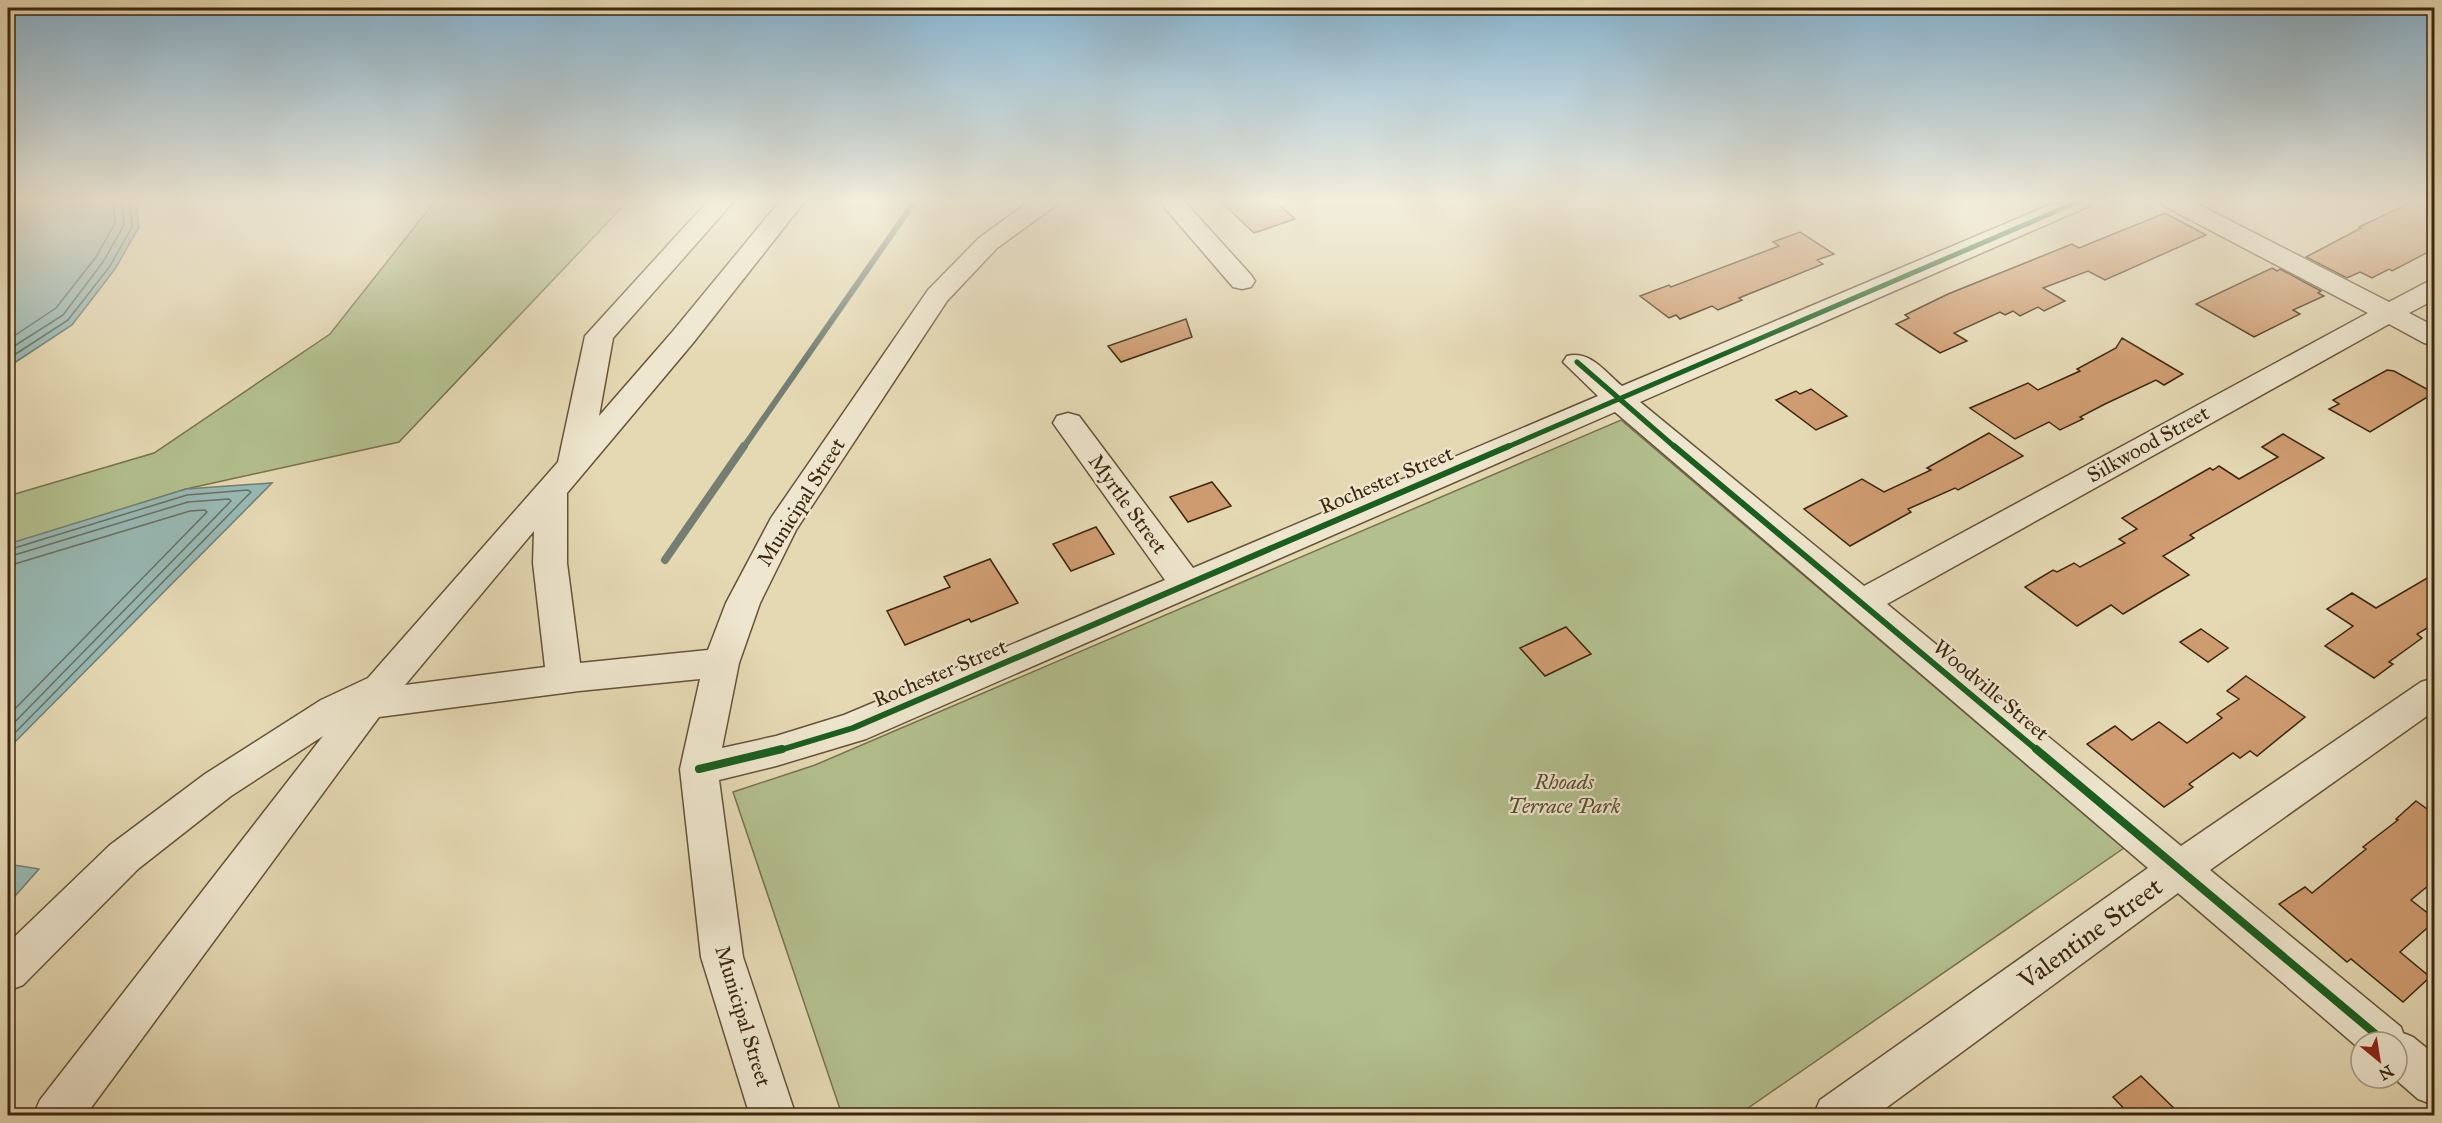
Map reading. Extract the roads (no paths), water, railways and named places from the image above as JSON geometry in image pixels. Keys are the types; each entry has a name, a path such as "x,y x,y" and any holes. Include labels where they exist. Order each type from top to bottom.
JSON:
{"street":[{"path":"564,679 550,563 560,479 586,408 599,336 674,253"},
{"path":"56,1116 376,696 683,337 751,253"},
{"name":"Municipal Street","path":"773,1116 722,957 699,769 721,663 742,603 782,526 937,296 978,253"},
{"path":"1218,253 1242,281"},
{"name":"Rochester Street","path":"699,769 776,751 853,728 1958,253"},
{"path":"2273,253 2434,337"},
{"name":"Silkwood Street","path":"1863,602 2434,290"},
{"name":"Woodville Street","path":"1577,362 1618,399 1863,602 2178,870 2371,1030"},
{"name":"Myrtle Street","path":"1068,423 1187,585"},
{"path":"8,971 124,857 218,785 334,710 376,696 721,663"},
{"name":"Valentine Street","path":"1836,1116 2178,870 2434,692"},
{"path":"2409,1062 2434,1083"}],"water":[{"path":"8,253 124,253 115,269 72,325 8,367"},
{"path":"272,483 8,749 8,544 186,489"},
{"path":"8,864 39,869 8,904"}],"waterway":[{"path":"743,448 879,253"},
{"path":"665,560 744,446"}],"park label":[{"name":"Rhoads Terrace Park","path":"1564,794"}]}
